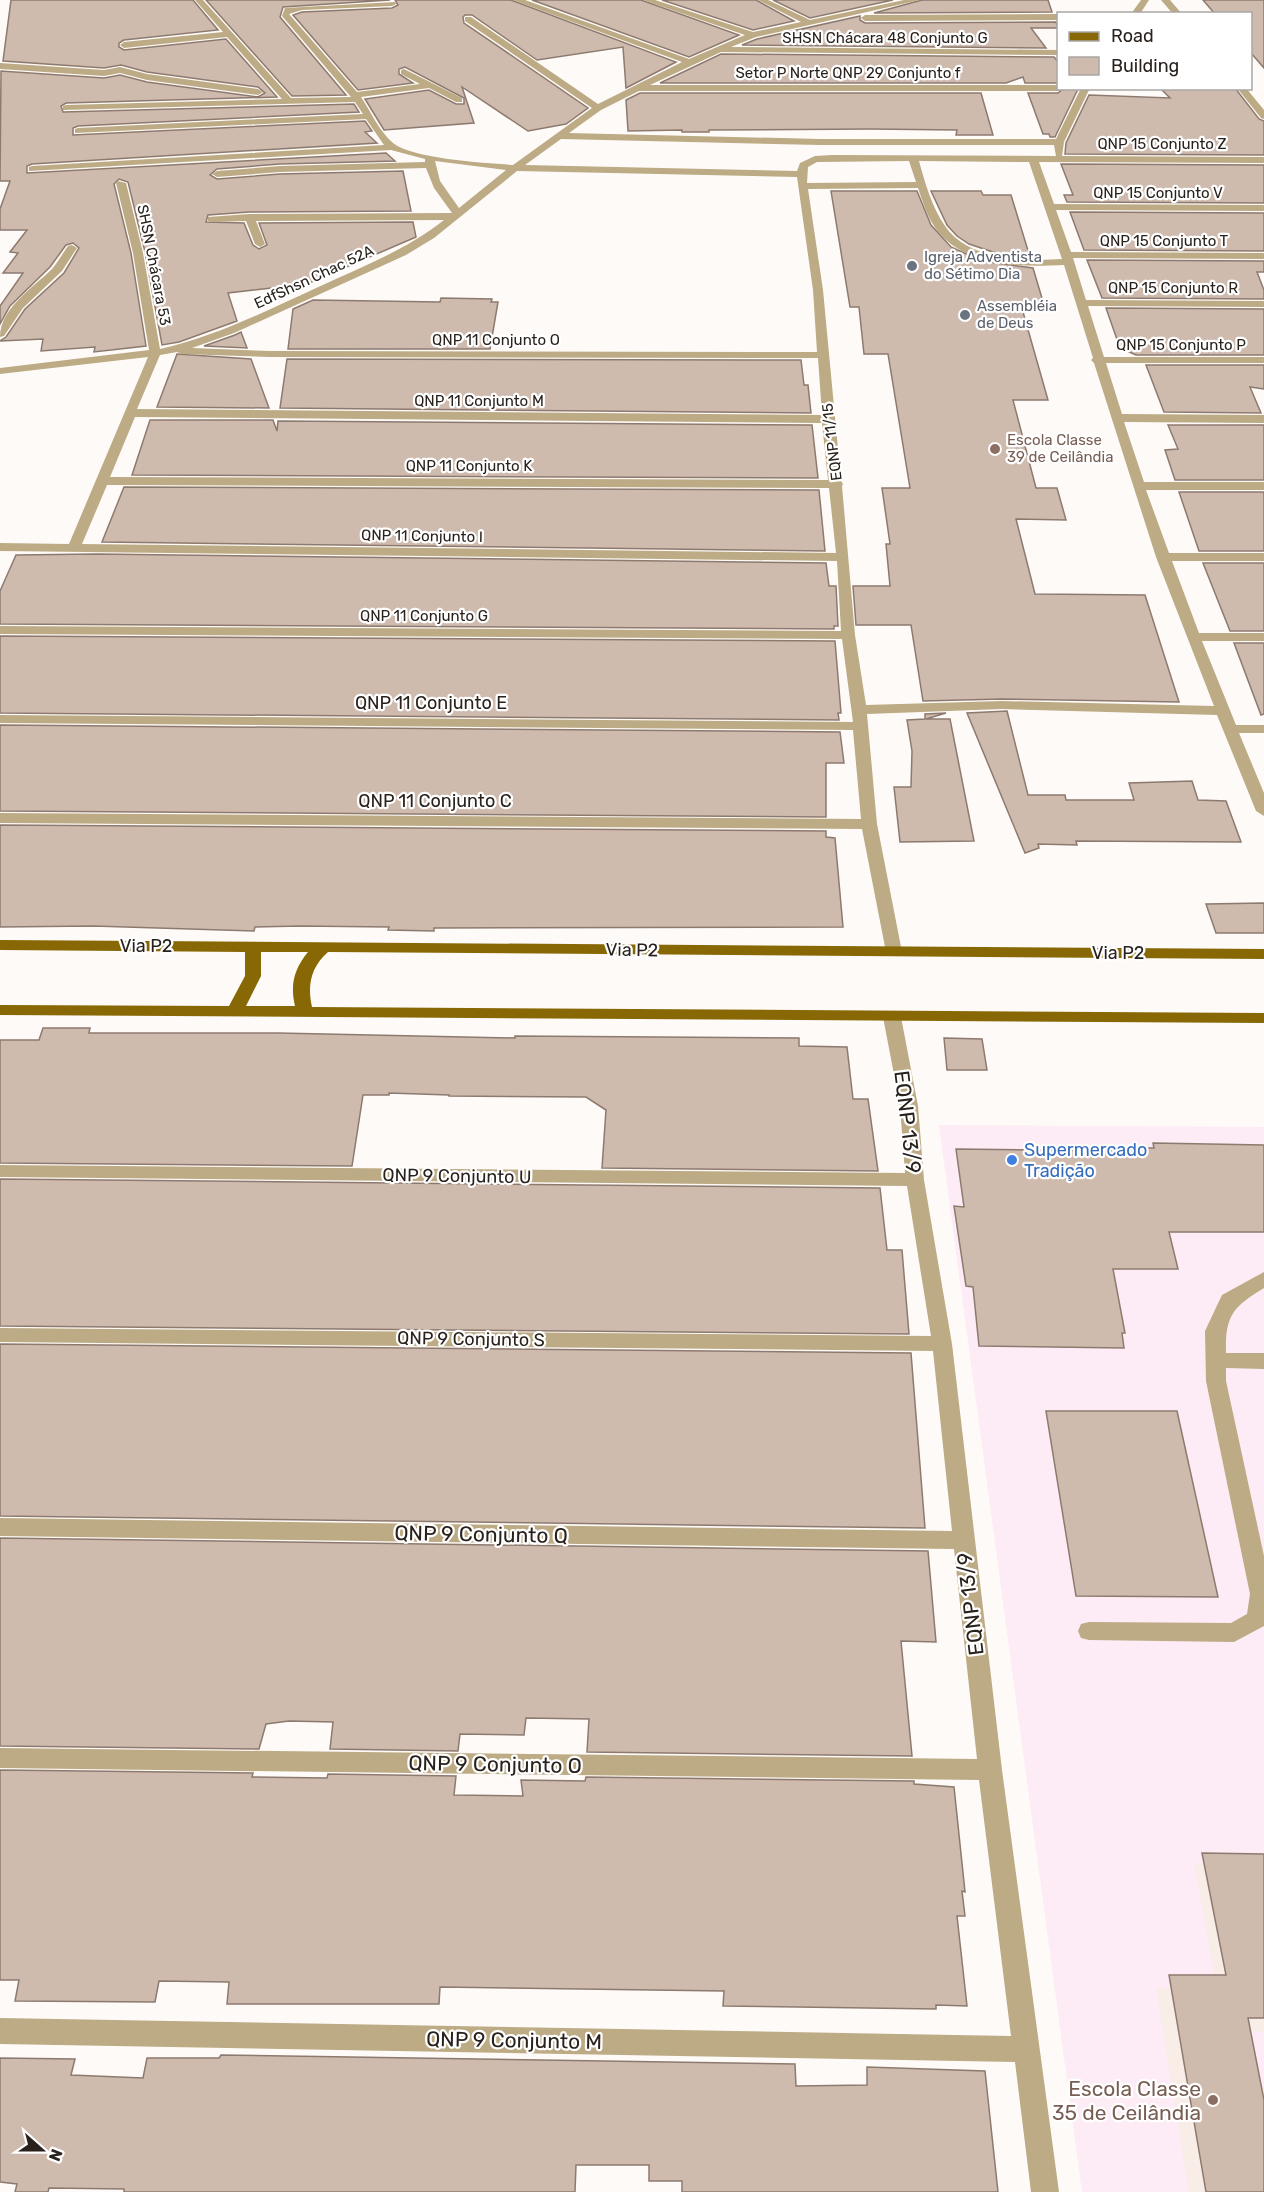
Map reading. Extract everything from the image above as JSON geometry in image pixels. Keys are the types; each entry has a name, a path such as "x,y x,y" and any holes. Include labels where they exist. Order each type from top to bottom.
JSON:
{"main road":[{"name":"Via P2","path":"0,945 1264,954"},
{"path":"234,1012 253,976 253,947"},
{"path":"305,1012 300,995 304,966 323,948"},
{"path":"0,1010 1264,1018"}],"street":[{"path":"199,0 286,98"},
{"path":"517,0 689,62"},
{"path":"647,0 753,35"},
{"path":"762,0 809,23"},
{"path":"830,19 916,0"},
{"path":"1165,0 1176,12"},
{"path":"392,3 302,8 285,12 288,20 322,55 356,97 392,147"},
{"path":"830,19 1057,17"},
{"path":"468,19 598,108"},
{"name":"EdfShsn Chac 52A","path":"0,371 155,353 230,331 392,257 430,236 515,168 598,108 712,50 753,35 830,19"},
{"path":"124,45 230,34"},
{"name":"SHSN Chácara 48 Conjunto G","path":"712,50 1057,52"},
{"path":"0,66 104,73 120,70 147,77 286,98"},
{"path":"404,72 459,100"},
{"path":"66,108 356,97 431,85"},
{"name":"Setor P Norte QNP 29 Conjunto f","path":"637,88 1057,88"},
{"path":"1060,159 1059,142 1085,90"},
{"path":"1243,90 1264,116"},
{"path":"78,131 369,116"},
{"path":"559,136 832,142 1059,142"},
{"path":"32,169 392,147 430,161"},
{"name":"QNP 15 Conjunto Z","path":"802,180 803,165 815,159 1264,160"},
{"path":"913,159 921,185 941,229 950,238 981,257 1016,263 1066,258"},
{"path":"1033,159 1051,207 1082,303 1097,360 1163,557 1264,811"},
{"path":"430,161 437,185 457,215"},
{"path":"217,174 430,161 515,168 921,185"},
{"name":"EQNP 11/15","path":"802,180 818,290 828,419 837,484 848,635 860,710 869,824 894,952"},
{"name":"SHSN Chácara 53","path":"121,183 138,253 155,353"},
{"name":"QNP 15 Conjunto V","path":"1051,207 1264,208"},
{"path":"212,219 457,215"},
{"path":"249,217 260,244"},
{"path":"0,334 19,306 58,269 72,248"},
{"name":"QNP 15 Conjunto T","path":"1066,258 1264,256"},
{"name":"QNP 15 Conjunto R","path":"1082,303 1264,304"},
{"name":"QNP 11 Conjunto O","path":"170,350 270,354 823,355"},
{"path":"74,548 155,353"},
{"name":"QNP 15 Conjunto P","path":"1097,360 1264,360"},
{"name":"QNP 11 Conjunto M","path":"129,413 828,419"},
{"path":"1117,418 1264,419"},
{"name":"QNP 11 Conjunto K","path":"101,481 837,484"},
{"path":"1139,486 1264,486"},
{"name":"QNP 11 Conjunto I","path":"0,547 843,557"},
{"path":"1163,557 1264,557"},
{"name":"QNP 11 Conjunto G","path":"0,630 848,635"},
{"path":"1194,637 1264,637"},
{"path":"860,710 1002,705 1223,711"},
{"name":"QNP 11 Conjunto E","path":"0,719 861,726"},
{"path":"1230,729 1264,729"},
{"name":"QNP 11 Conjunto C","path":"0,818 869,824"},
{"name":"EQNP 13/9","path":"892,1017 909,1106 915,1180 942,1344 962,1540 1045,2192"},
{"name":"QNP 9 Conjunto U","path":"0,1171 915,1180"},
{"path":"1089,1631 1234,1633 1257,1619 1261,1594 1220,1401 1215,1331 1229,1300 1264,1280"},
{"name":"QNP 9 Conjunto S","path":"0,1335 942,1344"},
{"path":"1216,1360 1264,1361"},
{"name":"QNP 9 Conjunto Q","path":"0,1527 962,1540"},
{"name":"QNP 9 Conjunto O","path":"0,1758 990,1770"},
{"name":"QNP 9 Conjunto M","path":"0,2031 1027,2049"}],"shaded area":[{"path":"939,1125 1264,1127 1264,2192 1082,2192"},
{"path":"1194,1863 1264,1864 1264,1978 1215,1977"},
{"name":"Escola Classe 35 de Ceilândia","path":"1156,1988 1264,1989 1264,2036 1263,2032 1239,2032 1264,2192 1189,2192"}],"building":[{"path":"11,0 193,0 218,30 124,40 119,43 119,47 124,50 226,39 277,97 66,103 61,106 63,112 354,104 359,112 78,126 73,128 73,135 365,121 372,131 365,132 377,143 32,164 27,166 27,173 386,153 395,161 280,164 217,169 210,175 217,179 280,174 403,171 411,211 249,212 208,215 206,222 244,223 253,245 259,249 267,245 259,223 413,222 416,237 307,284 228,293 237,321 179,342 162,345 145,252 128,182 119,179 114,184 131,253 146,346 94,352 95,347 41,351 43,339 0,341 6,337 25,309 64,273 79,248 73,243 66,245 50,267 10,306 0,324 0,306 23,273 3,273 18,253 10,252 27,230 0,230 0,209 10,181 0,181 1,71 104,78 120,75 147,82 258,97 265,93 258,87 147,72 121,65 104,68 3,61"},
{"path":"206,0 390,0 283,7 280,17 346,95 292,96"},
{"path":"395,0 511,0 676,62 626,88 623,47 537,60 472,15 465,15 464,23 588,108 566,124 528,131 462,87 474,123 384,130 365,99 429,90 456,104 464,104 464,98 405,67 399,69 399,74 413,83 358,90 293,15 302,12 392,8 398,5"},
{"path":"532,0 641,0 739,35 689,57"},
{"path":"662,0 756,0 794,21 753,30"},
{"path":"773,0 893,0 810,18"},
{"path":"922,0 1048,0 1052,12 874,13"},
{"path":"1203,0 1264,0 1264,68 1252,54 1252,12 1213,12"},
{"path":"860,16 860,20 865,23 1056,22 1057,25 1057,28 1031,28 1046,48 742,45 757,39"},
{"path":"721,54 1054,57 1057,61 1057,83 1025,83 1023,77 1006,83 660,83"},
{"path":"1062,90 1078,90 1055,137 1050,137 1049,134 1043,134 1028,93 1058,93"},
{"path":"1162,90 1237,90 1259,119 1264,121 1264,155 1065,154 1066,143 1089,95 1170,98"},
{"path":"640,93 981,93 993,135 956,135 957,130 871,129 628,131 626,100"},
{"path":"1061,164 1264,165 1264,203 1067,202 1064,195 1073,195"},
{"path":"831,191 917,191 931,225 951,247 982,261 1033,268 1044,305 1021,305 1048,400 1013,400 1036,488 1057,488 1066,520 1016,519 1035,594 1145,595 1179,702 1002,699 923,701 911,625 856,625 853,586 890,586 886,544 890,544 882,488 910,488 888,354 864,354 859,307 850,307"},
{"path":"931,191 981,191 983,195 1011,195 1030,257 999,254 969,244 957,236 947,225"},
{"path":"1070,212 1264,213 1264,251 1084,250"},
{"path":"1087,260 1264,261 1264,272 1257,272 1264,290 1264,299 1102,298"},
{"path":"441,298 492,299 491,302 498,302 490,349 288,349 293,309 313,300 440,302"},
{"path":"1106,308 1264,309 1264,355 1136,355 1120,348"},
{"path":"241,332 247,348 204,346 235,335"},
{"path":"177,354 251,359 269,408 157,407"},
{"path":"287,359 801,360 804,385 808,385 811,413 280,408"},
{"path":"1146,365 1264,365 1264,389 1250,387 1261,413 1164,412"},
{"path":"150,420 273,420 277,431 278,421 812,425 818,478 132,475"},
{"path":"1168,425 1264,425 1264,480 1175,480 1165,450 1178,449"},
{"path":"124,487 819,490 825,551 102,542"},
{"path":"1179,492 1264,492 1264,551 1199,551"},
{"path":"16,555 826,563 829,586 836,586 838,626 834,626 834,629 0,624 0,591"},
{"path":"1203,563 1264,563 1264,631 1230,631"},
{"path":"0,636 835,641 841,713 838,713 839,720 0,713"},
{"path":"1234,643 1264,643 1264,714 1261,715"},
{"path":"1007,711 1028,795 1065,795 1066,800 1134,800 1129,783 1192,781 1198,800 1226,801 1241,842 1076,841 1077,845 1038,844 1039,848 1025,853 967,713"},
{"path":"946,713 926,719 950,719 974,841 900,842 894,787 911,787 912,751 907,720 925,719 925,714"},
{"path":"0,725 840,732 844,763 826,763 826,817 0,811"},
{"path":"0,825 826,831 826,837 835,838 843,927 434,928 434,931 388,930 389,927 300,926 255,927 254,931 93,926 0,927"},
{"path":"1264,903 1264,933 1216,933 1206,904"},
{"path":"43,1028 90,1028 89,1033 278,1033 515,1038 515,1036 799,1038 799,1046 847,1047 853,1099 868,1099 878,1171 602,1168 606,1110 586,1097 389,1093 389,1095 363,1095 352,1166 0,1163 0,1040 39,1040"},
{"path":"944,1038 982,1039 987,1070 947,1070"},
{"path":"1153,1143 1264,1145 1264,1232 1169,1232 1178,1269 1113,1269 1125,1333 1122,1333 1124,1348 979,1346 973,1287 966,1286 954,1206 964,1207 956,1149 1124,1151 1123,1148 1154,1148"},
{"path":"0,1179 880,1188 887,1250 902,1250 909,1334 0,1326"},
{"path":"0,1344 911,1353 925,1528 0,1516"},
{"path":"1046,1411 1177,1411 1218,1597 1076,1596"},
{"path":"0,1538 928,1551 936,1642 901,1641 912,1756 587,1752 589,1719 526,1718 524,1735 460,1734 458,1751 330,1749 333,1722 289,1721 266,1724 259,1749 0,1746"},
{"path":"0,1770 253,1773 252,1777 327,1778 328,1774 456,1776 454,1795 523,1796 521,1780 585,1781 586,1777 914,1781 914,1784 954,1787 965,1892 962,1891 965,1916 957,1916 967,2006 936,2005 936,2009 723,2006 724,1991 440,1987 439,2004 227,2004 229,1982 159,1981 155,2002 15,2001 19,1980 0,1980"},
{"name":"Escola Classe 35 de Ceilândia","path":"1202,1853 1264,1854 1264,2018 1248,2018 1264,2100 1264,2192 1206,2192 1169,1975 1226,1975"},
{"path":"221,2055 795,2064 796,2086 867,2085 867,2067 985,2071 998,2192 682,2192 682,2181 649,2181 649,2165 576,2165 575,2192 124,2192 124,2189 49,2188 48,2192 15,2192 17,2184 0,2182 0,2058 75,2059 71,2075 143,2078 147,2058 219,2058"}],"place":[{"name":"Igreja Adventista do Sétimo Dia","path":"912,266"},
{"name":"Assembléia de Deus","path":"965,315"},
{"name":"Escola Classe 39 de Ceilândia","path":"995,449"},
{"name":"Supermercado Tradição","path":"1012,1160"},
{"name":"Escola Classe 35 de Ceilândia","path":"1213,2100"}]}
